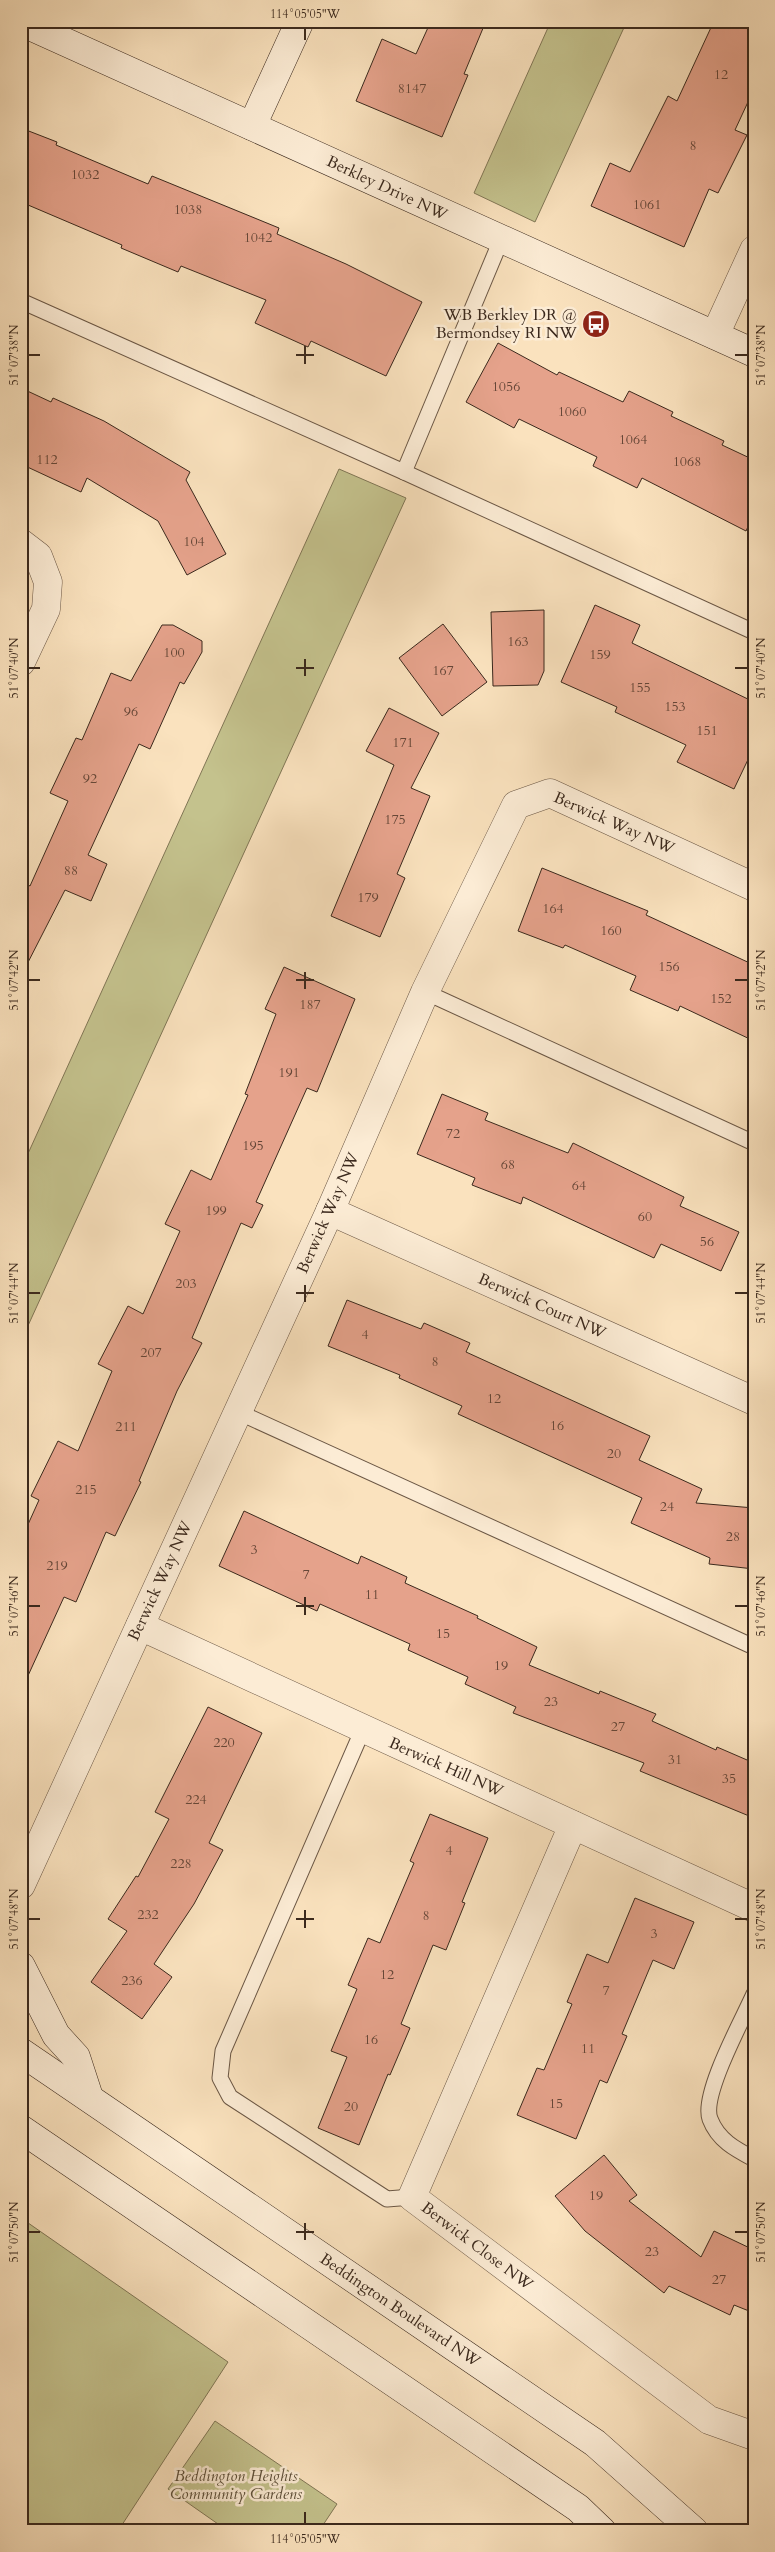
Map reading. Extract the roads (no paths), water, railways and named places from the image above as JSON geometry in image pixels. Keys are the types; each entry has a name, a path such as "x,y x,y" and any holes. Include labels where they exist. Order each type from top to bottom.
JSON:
{"street":[{"path":"252,126 300,21"},
{"name":"Berkley Drive NW","path":"24,22 501,240 754,353"},
{"path":"716,335 754,250"},
{"path":"21,543 38,556 48,582 46,609 21,662"},
{"name":"Berwick Way NW","path":"21,1885 330,1211 425,992 516,805 550,793 754,886"},
{"name":"Berwick Court NW","path":"330,1211 754,1401"},
{"name":"Berwick Hill NW","path":"140,1626 754,1908"},
{"name":"Berwick Close NW","path":"573,1825 412,2196 709,2420 754,2436"},
{"path":"21,1966 56,2036 76,2057 89,2097"},
{"name":"Beddington Boulevard NW","path":"21,2052 595,2442 694,2531"},
{"path":"21,2129 570,2502 602,2531"}],"lane":[{"path":"404,472 501,240"},
{"path":"21,301 404,472 754,632"},
{"path":"425,992 754,1143"},
{"path":"238,1412 754,1647"},
{"path":"363,1729 223,2051 220,2078 230,2097 387,2199 412,2196"},
{"path":"754,1994 713,2083 709,2118 725,2144 754,2158"}],"place":[{"name":"WB Berkley DR @ Bermondsey RI NW","path":"596,324"}],"park label":[{"name":"Beddington Heights Community Gardens","path":"236,2485"}]}
